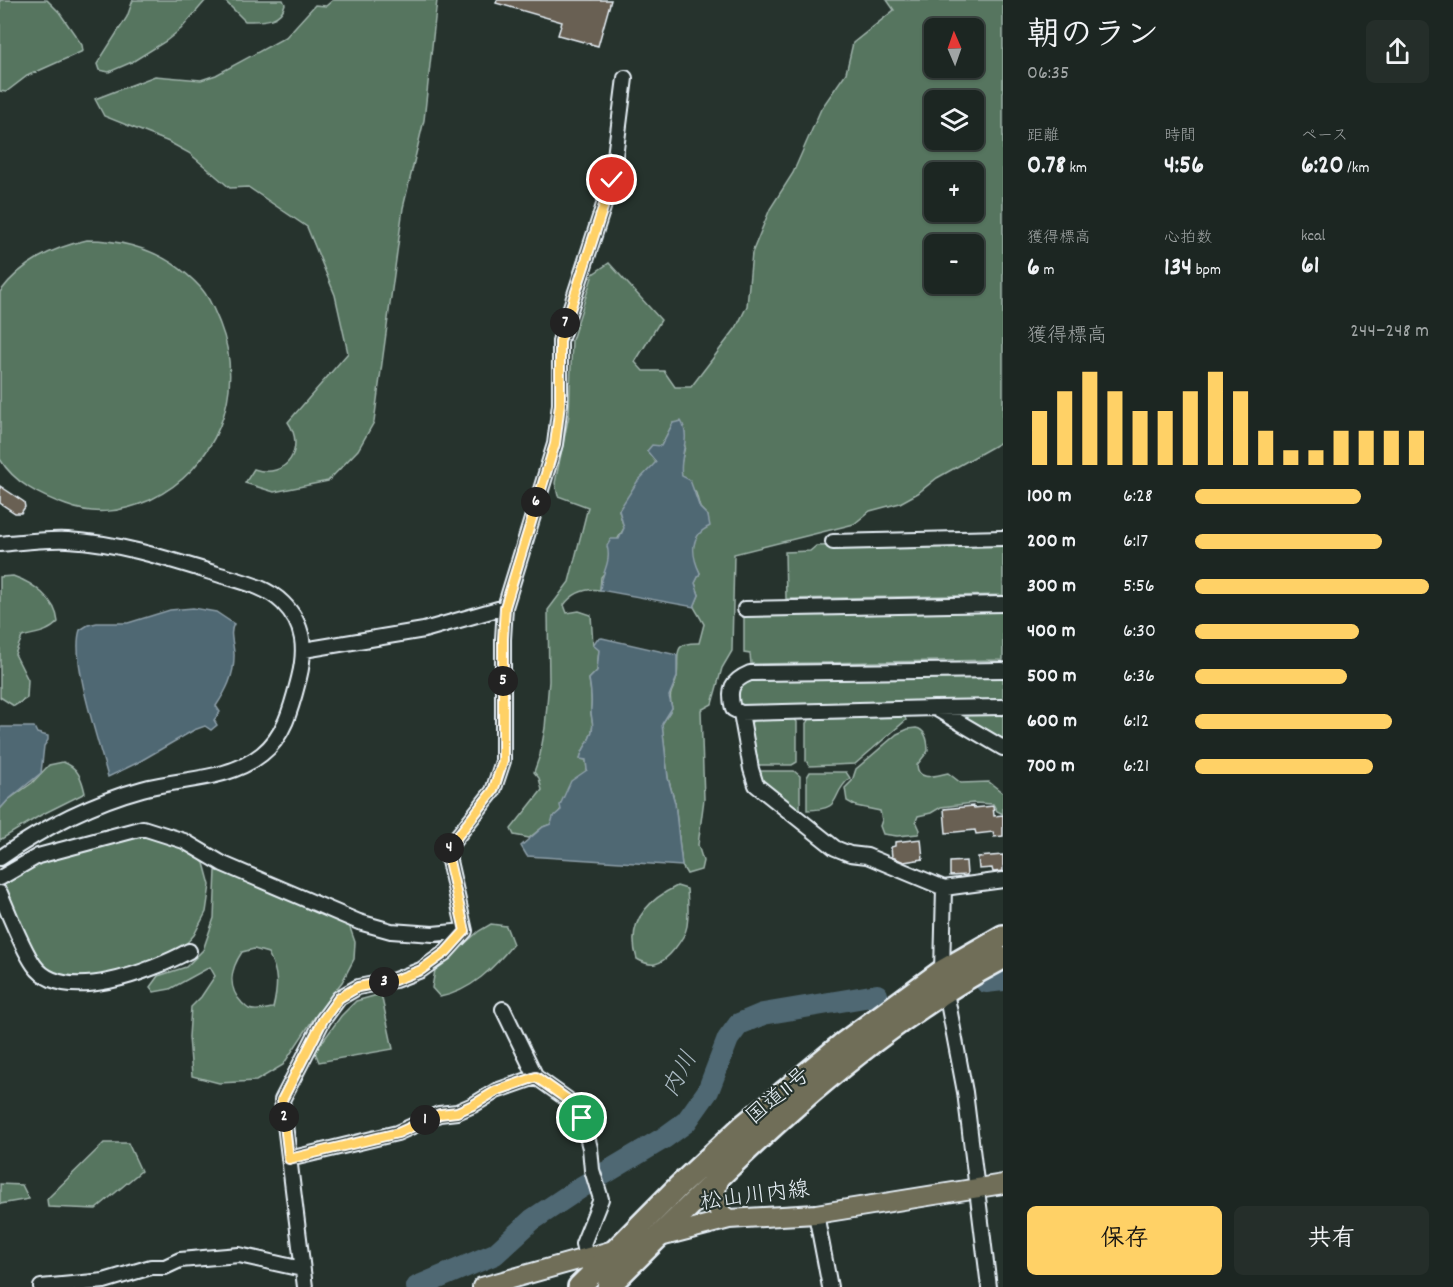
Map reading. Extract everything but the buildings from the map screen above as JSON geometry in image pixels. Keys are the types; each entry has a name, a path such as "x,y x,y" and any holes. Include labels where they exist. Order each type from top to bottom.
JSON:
{"highway":[{"name":"国道11号","path":"608,1287 722,1174 812,1090 878,1039 944,981 1003,936"},
{"name":"国道11号","path":"579,1287 679,1186 744,1125 841,1045 944,981 1003,957"}],"main road":[{"path":"722,1174 715,1194 716,1202 718,1211 729,1219"},
{"name":"松山川内線","path":"482,1287 729,1219 816,1214 1003,1184"},
{"path":"509,1279 520,1281 528,1287"}],"street":[{"path":"465,931 449,861 449,847 493,791 503,761 505,607 555,444 560,404 560,341 612,180 625,78"},
{"path":"833,542 1003,538"},
{"path":"0,544 66,540 127,548 247,583 275,596 284,604 299,626 304,650 299,678 286,720 273,744 262,754 236,770 144,789 102,801 56,824 0,858"},
{"path":"745,609 1003,604"},
{"path":"304,650 424,630 505,607"},
{"path":"1003,670 750,673 740,678 732,686 730,696 733,709 741,713 1003,707"},
{"path":"935,708 1003,748"},
{"path":"741,713 756,785 835,848 850,854 867,856 944,888 1003,880"},
{"path":"0,878 38,856 142,828 184,841 223,864 359,922 391,931 433,934 465,931"},
{"path":"944,888 944,981 965,1092 989,1287"},
{"path":"0,893 33,964 46,976 66,984 83,985 109,981 170,961 189,951"},
{"path":"305,1287 282,1100 323,1020 339,998 358,987 395,980 421,970 446,952 465,931"},
{"path":"503,1008 536,1077 567,1099 582,1118 590,1148 592,1170 601,1199 583,1244 586,1257"},
{"path":"289,1159 398,1133 440,1114 457,1112 496,1091 536,1077"},
{"path":"816,1214 830,1287"},
{"path":"41,1287 104,1281 152,1268 165,1267 180,1260 239,1255 302,1269"}],"green space":[{"path":"0,0 47,0 59,12 82,45 83,51 27,76 6,92 0,91"},
{"path":"133,0 206,0 181,29 166,41 132,62 109,72 99,70 97,64 127,17"},
{"path":"224,0 283,0 285,4 283,10 275,18 245,21"},
{"path":"333,0 437,0 424,120 403,208 374,422 358,450 328,481 274,492 245,483 254,469 276,470 290,459 295,442 288,422 348,353 335,295 307,227 248,187 230,188 189,153 169,142 104,116 95,99 155,76 201,80 216,75 286,37 315,5 326,6"},
{"path":"887,0 1003,0 1003,441 937,478 918,493 900,503 870,511 854,524 734,554 732,651 722,668 712,704 701,710 704,799 698,845 703,861 701,870 687,874 682,866 675,803 668,778 662,724 672,708 670,697 677,676 678,652 684,645 699,643 704,624 694,607 699,595 695,583 700,573 692,557 695,536 708,516 700,508 696,493 682,476 680,468 685,446 673,423 661,446 647,451 656,462 619,510 624,528 609,554 607,570 601,577 600,590 580,592 564,605 567,613 579,611 591,615 593,645 599,649 597,671 589,679 593,728 580,759 586,760 587,770 551,824 529,838 514,835 511,829 542,790 539,778 534,772 545,728 549,681 548,610 569,582 588,507 558,496 555,483 569,415 572,340 593,274 609,263 661,320 635,362 643,371 664,371 675,387 691,387 736,328 747,306 752,253 770,209 793,173 821,109 846,73 853,43 894,10"},
{"path":"87,240 134,246 163,258 189,276 201,288 212,305 227,350 230,376 227,401 220,426 208,449 193,469 173,486 150,500 119,510 87,511 47,497 20,482 0,459 0,292 28,264 62,247"},
{"path":"1003,543 1003,595 786,599 785,552 810,551 816,546"},
{"path":"13,576 36,588 48,599 58,622 46,631 22,637 15,654 28,680 27,698 14,706 0,697 0,577"},
{"path":"1003,609 1003,660 751,664 750,654 744,653 744,614"},
{"path":"1003,674 1003,703 736,708 735,690 746,681"},
{"path":"1003,709 1003,742 959,714"},
{"path":"904,715 906,720 855,764 810,766 806,761 806,723 812,717"},
{"path":"793,717 797,722 797,762 792,765 758,765 755,762 751,724 754,718"},
{"path":"916,728 923,731 928,744 928,751 917,765 921,774 934,776 948,773 961,783 989,782 1003,793 1003,814 997,811 993,804 973,803 941,807 931,813 918,816 916,821 920,830 918,834 897,836 883,834 880,826 882,820 880,811 856,806 847,801 845,788 852,781 856,769 897,734"},
{"path":"63,762 78,774 85,793 41,815 0,840 0,809 8,800 32,783 49,765"},
{"path":"759,771 794,771 800,776 800,812 759,779"},
{"path":"810,772 846,772 850,778 832,804 819,809 807,810 807,777"},
{"path":"144,832 194,853 204,863 210,885 206,912 194,935 185,945 170,954 138,966 83,981 51,975 29,950 0,883 43,861"},
{"path":"226,870 349,925 355,942 354,959 342,982 314,1018 283,1065 256,1081 219,1083 192,1076 189,1037 191,1007 215,976 210,967 170,989 154,992 150,987 158,976 186,967 203,950 214,918 216,871","holes":["254,949 268,953 276,980 273,1008 248,1009 237,997 232,985 235,965 242,952"]},
{"path":"677,886 687,889 688,921 683,937 675,949 660,962 650,964 637,959 634,935 641,915 656,899"},
{"path":"491,924 506,926 513,944 498,962 472,984 440,997 432,988 435,970 479,931"},
{"path":"381,994 393,1049 319,1062 315,1052 341,1016 356,1001"},
{"path":"104,1143 128,1143 141,1171 96,1209 48,1207 47,1199"},
{"path":"0,1184 22,1185 29,1199 0,1204"}],"water":[{"path":"681,421 685,434 682,476 690,480 700,508 708,516 710,526 703,530 695,540 695,559 700,573 695,583 699,595 694,607 600,590 608,558 607,546 611,539 619,539 624,528 619,510 637,482 656,462 647,451 652,445 661,446 673,423"},
{"path":"193,608 216,612 234,624 232,628 233,671 216,706 220,712 214,720 217,725 211,730 205,726 194,730 108,777 82,681 78,644 80,630 97,623 128,623 170,610"},
{"path":"602,638 677,655 677,677 669,696 672,708 662,724 668,778 675,803 682,866 527,856 521,846 543,827 551,824 553,817 561,810 560,805 571,781 587,770 586,760 580,759 593,728 589,679 597,671 599,650 593,645 597,639"},
{"path":"0,727 34,727 37,733 48,736 48,740 44,746 41,773 0,809"}],"waterway":[{"name":"内川","path":"986,982 1003,980"},
{"name":"内川","path":"417,1287 495,1254 532,1220 686,1122 708,1091 728,1039 739,1024 763,1014 877,995"}],"route":[{"path":"582,1118 567,1099 536,1077 496,1091 457,1112 440,1114 398,1133 289,1159 282,1100 323,1020 339,998 358,987 395,980 421,970 446,952 465,931 449,861 449,847 493,791 503,761 505,607 543,476 555,444 560,404 560,341 612,180"}]}
